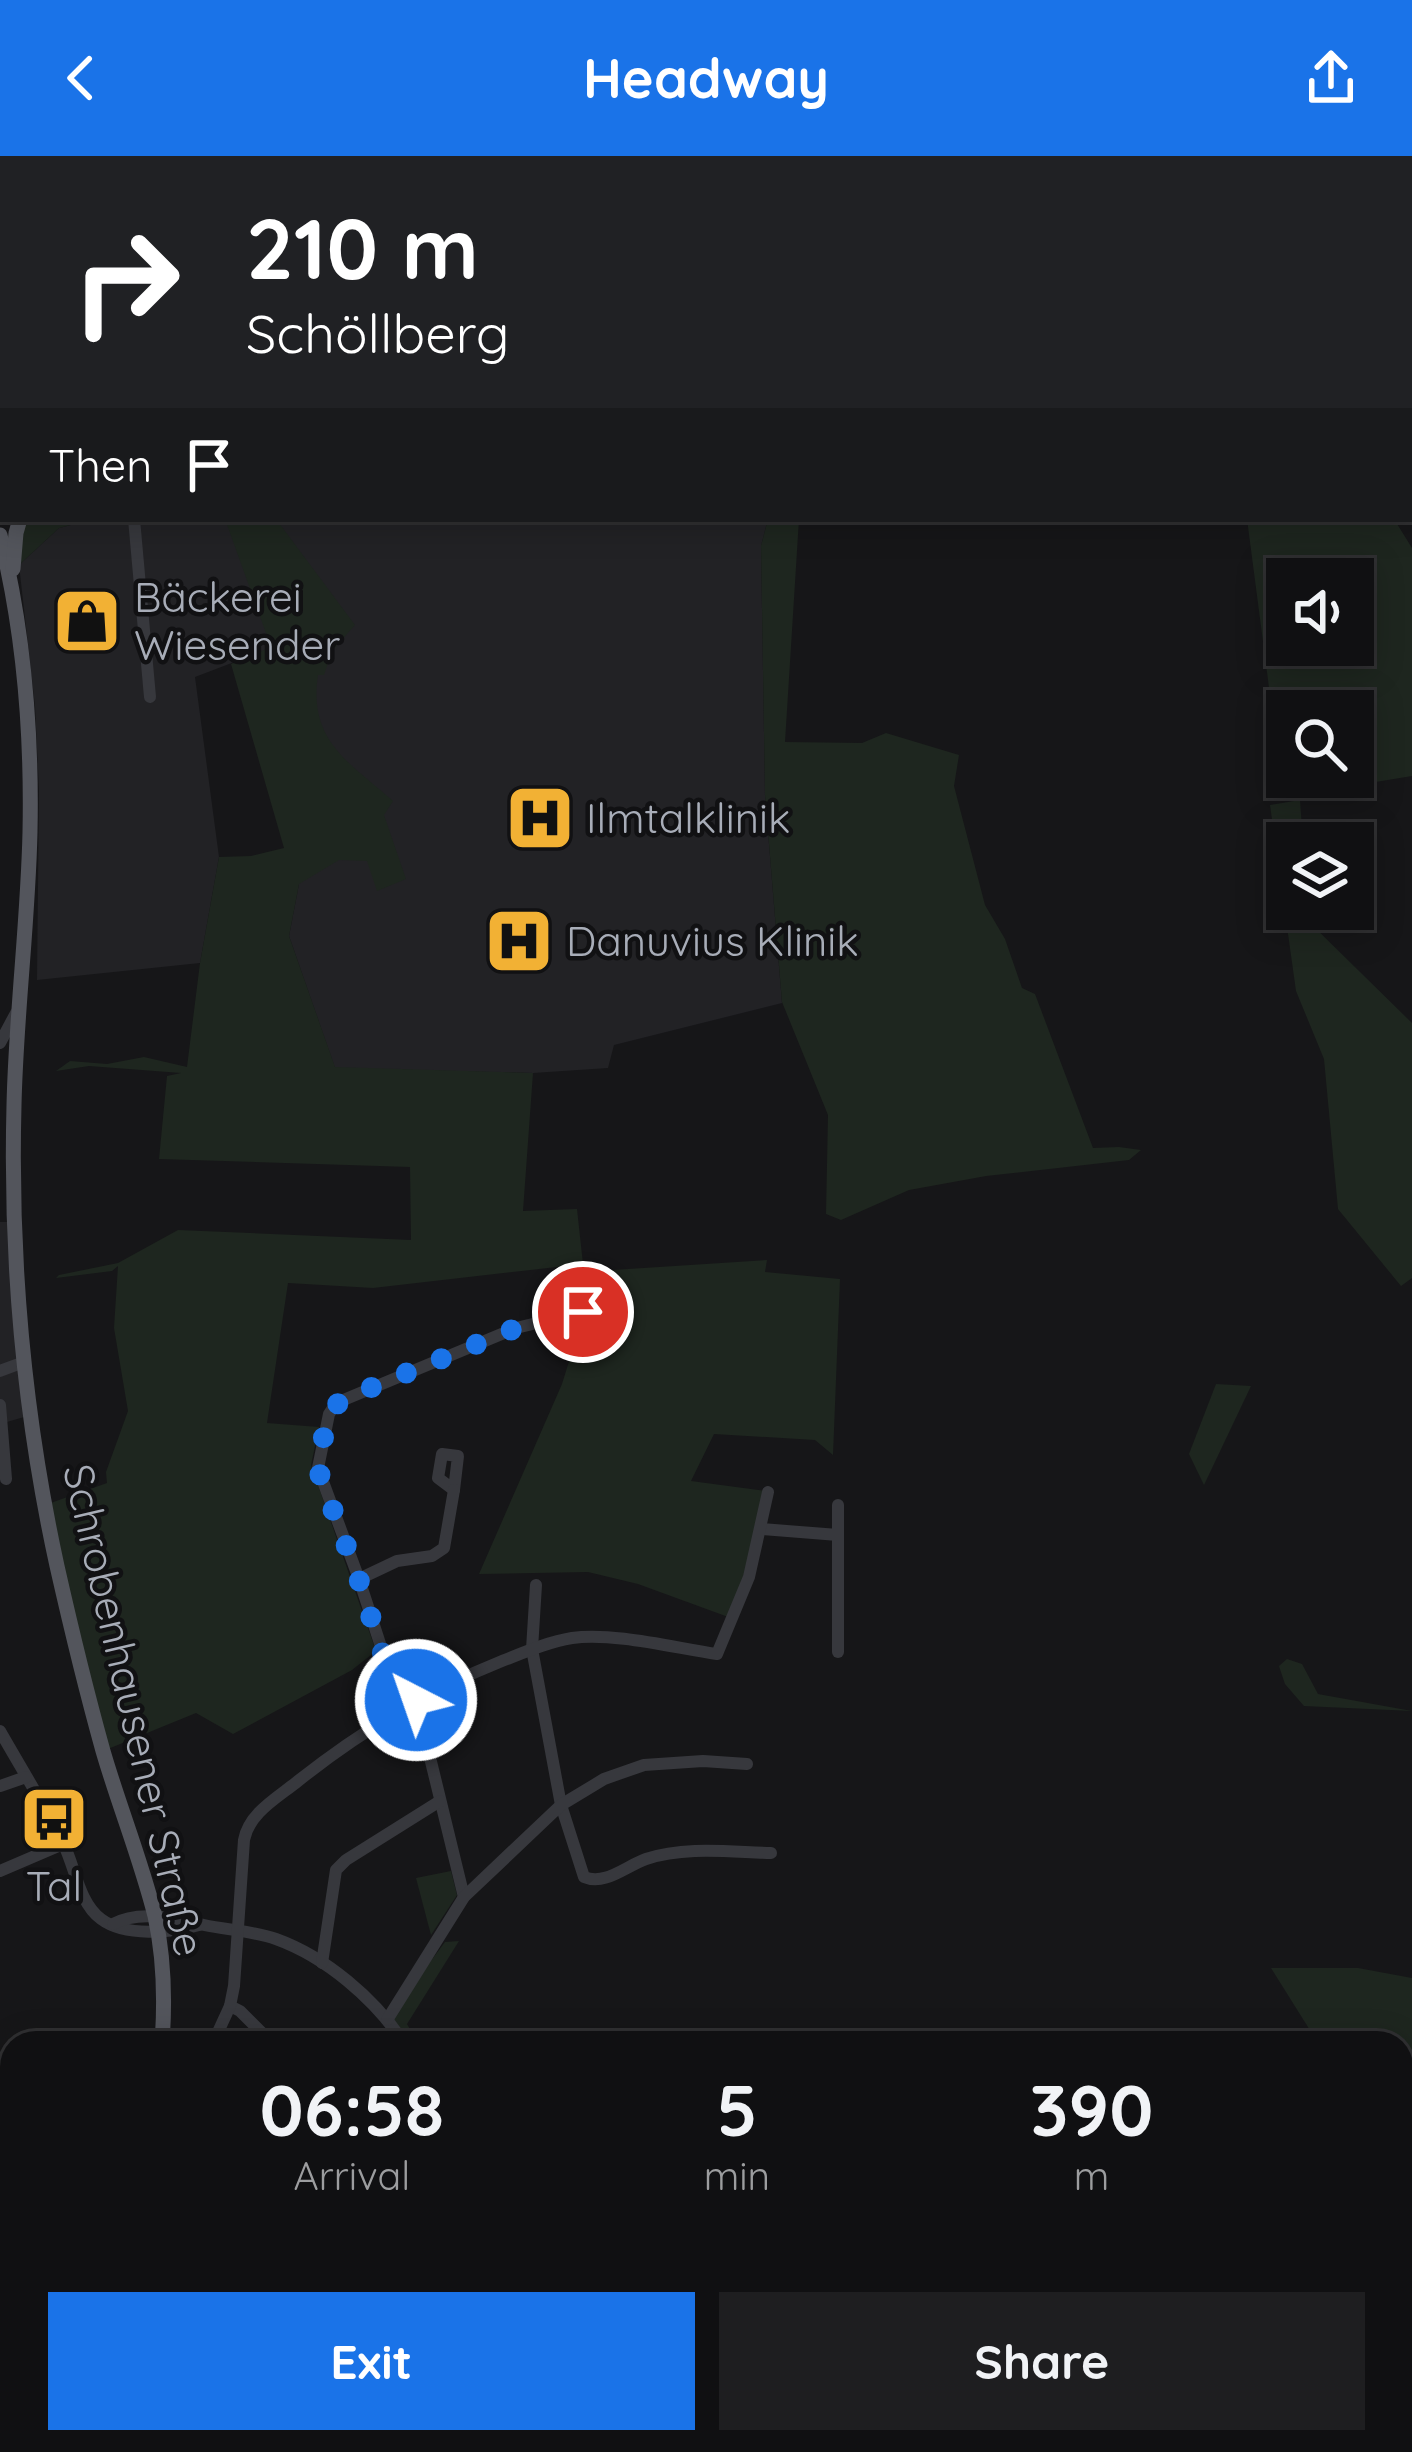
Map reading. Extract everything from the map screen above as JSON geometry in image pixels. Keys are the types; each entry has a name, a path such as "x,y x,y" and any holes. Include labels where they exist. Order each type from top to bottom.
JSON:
{"main road":[{"path":"12,584 19,522"},
{"name":"Schrobenhausener Straße","path":"0,535 12,584 30,756 19,1006 8,1070 24,1362 58,1567 103,1750 156,1924 162,2031"}],"street":[{"path":"134,522 150,697"},
{"path":"0,1043 19,1006"},
{"path":"400,1708 318,1468 329,1414 335,1405 441,1358 516,1328 583,1312"},
{"path":"0,1371 24,1362"},
{"path":"0,1406 6,1479"},
{"path":"359,1580 397,1561 439,1553 444,1548 454,1490"},
{"path":"219,2031 230,2006 244,1840 251,1819 337,1750 400,1708 532,1649 589,1637 717,1654 749,1577 768,1492"},
{"path":"838,1505 838,1652"},
{"path":"761,1529 838,1535"},
{"path":"536,1586 532,1649 561,1805 586,1879 602,1880 669,1854 771,1853"},
{"path":"416,1700 464,1898"},
{"path":"0,1731 100,1919 129,1930 156,1924 201,1924 274,1938 322,1963 396,2031"},
{"path":"388,2020 464,1898 561,1805 604,1778 636,1767 686,1762 747,1764"},
{"path":"0,1786 26,1777"},
{"path":"322,1963 336,1870 346,1859 440,1801"},
{"path":"0,1871 63,1844"},
{"path":"230,2006 260,2031"}],"shaded area":[{"path":"25,522 82,522 59,528 19,565"},
{"name":"Ilmtalklinik","path":"82,522 767,522 761,546 765,795 782,1003 614,1045 608,1068 533,1073 335,1068 289,936 299,884 271,648 195,677 219,857 200,963 37,980 39,790 19,565 59,528"},
{"path":"226,522 278,522 355,625 332,651 324,675 318,675 319,717 335,748 393,801 384,815 406,879 377,891 367,861 339,860 299,884 289,936 335,1067 533,1073 523,1211 577,1209 583,1264 373,1288 288,1283 267,1423 319,1427 311,1465 376,1651 352,1670 233,1734 196,1713 103,1751 45,1505 107,1483 106,1472 128,1411 114,1328 118,1266 112,1271 56,1278 118,1263 178,1230 411,1240 410,1167 159,1159 167,1076 181,1073 89,1066 56,1071 70,1061 107,1064 144,1057 187,1067 219,857 284,848 231,664 271,647"},
{"path":"767,522 799,522 785,742 862,743 886,733 959,755 954,786 985,905 1005,939 1022,988 1035,994 1093,1148 1141,1150 1129,1160 986,1176 909,1190 841,1220 826,1214 828,1115 782,1002 765,795 761,546"},
{"path":"1247,522 1396,522 1412,548 1412,776 1374,782 1374,690 1269,690 1266,666 1374,666 1374,558 1266,558 1266,664"},
{"path":"1300,800 1302,822 1272,822 1270,805"},
{"path":"1287,930 1317,930 1412,1023 1412,1278 1401,1286 1338,1209 1324,1059 1296,991"},
{"path":"0,1222 14,1222 31,1415 0,1424"},
{"path":"767,1260 765,1272 840,1279 833,1455 815,1440 714,1434 691,1481 766,1491 731,1618 638,1584 588,1572 479,1574 562,1384 597,1271"},
{"path":"1216,1384 1251,1386 1204,1485 1189,1454"},
{"path":"1287,1659 1302,1664 1318,1694 1412,1711 1304,1706 1285,1684 1279,1666"},
{"path":"451,1871 457,1895 431,1935 416,1878"},
{"path":"459,1941 407,2024 411,2031 398,2031 392,2022 407,1993 445,1942"},
{"path":"1271,1968 1358,1968 1412,1978 1412,2031 1310,2031"}],"place":[{"name":"Bäckerei Wiesender","path":"87,621"},
{"name":"Ilmtalklinik","path":"540,818"},
{"name":"Danuvius Klinik","path":"519,941"},
{"name":"Tal","path":"54,1819"}],"route":[{"path":"416,1700 400,1708 320,1475 318,1461 329,1414 341,1400 441,1358 532,1322 583,1312"}]}
